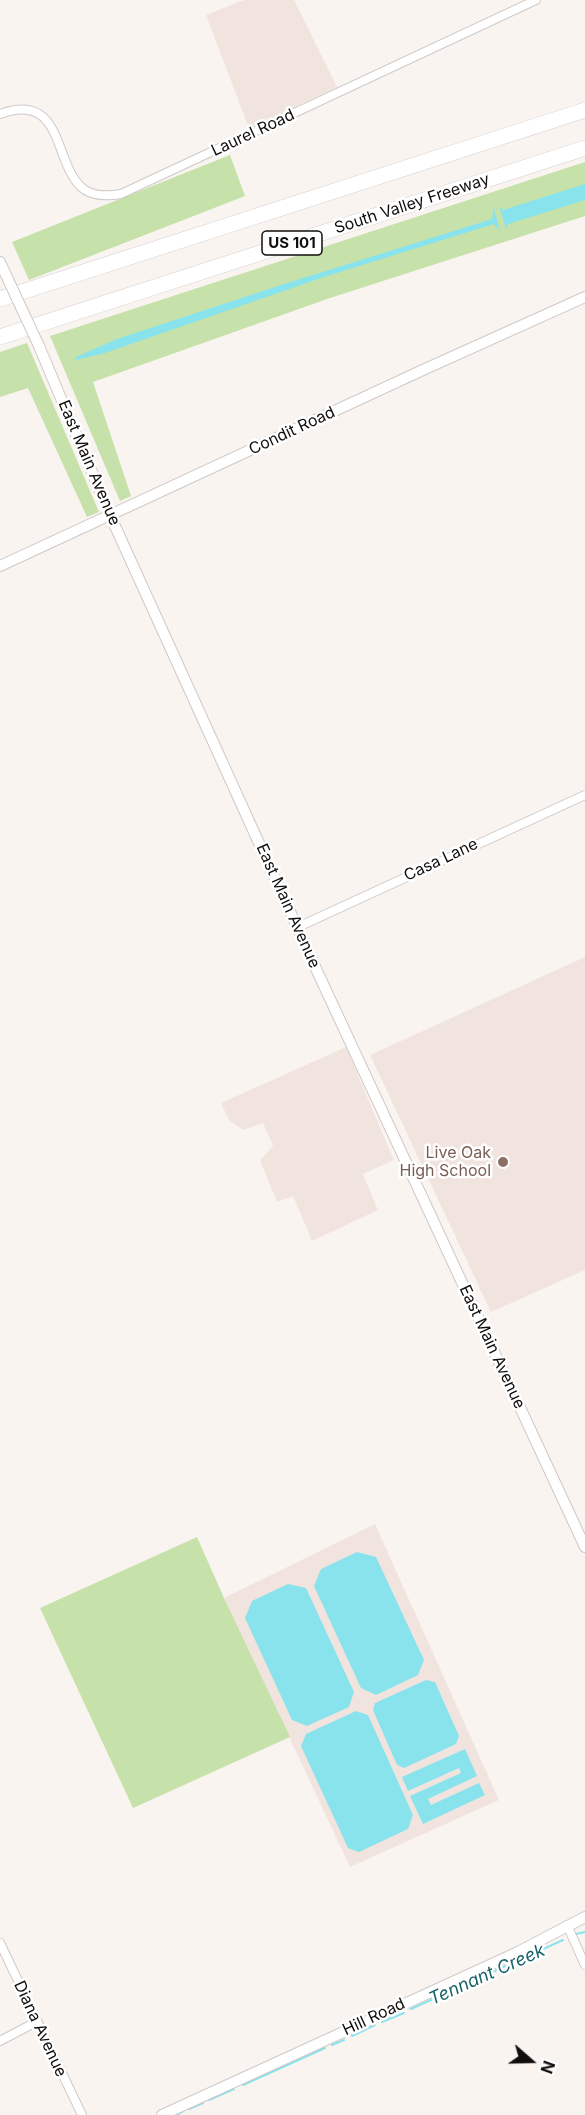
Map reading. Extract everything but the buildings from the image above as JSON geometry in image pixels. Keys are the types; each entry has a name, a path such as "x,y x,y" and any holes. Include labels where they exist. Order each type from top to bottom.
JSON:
{"highway":[{"name":"US 101","path":"0,299 585,111"},
{"name":"South Valley Freeway","path":"0,337 585,148"}],"street":[{"name":"Laurel Road","path":"0,114 12,109 25,109 38,113 46,121 75,179 84,189 95,195 121,194 536,0"},
{"name":"East Main Avenue","path":"0,262 39,346 110,515 585,1547"},
{"name":"Condit Road","path":"0,566 585,297"},
{"name":"Casa Lane","path":"298,927 585,795"},
{"name":"Hill Road","path":"162,2115 516,1953 585,1917"},
{"path":"567,1925 585,1965"},
{"name":"Diana Avenue","path":"0,1942 82,2115"},
{"path":"0,2041 36,2022"}],"shaded area":[{"path":"244,0 294,0 337,87 249,128 206,15"},
{"name":"Live Oak High School","path":"585,957 585,1270 491,1312 370,1055"},
{"path":"346,1047 394,1160 363,1174 378,1210 312,1241 293,1196 277,1202 260,1160 273,1146 263,1123 243,1130 229,1120 221,1103"},
{"path":"375,1524 499,1800 350,1867 224,1598"}],"green space":[{"path":"230,155 245,196 29,280 12,242"},
{"path":"585,162 585,216 330,298 93,382 131,496 120,501 50,336"},
{"path":"27,343 99,512 87,517 28,388 0,397 0,352"},
{"path":"197,1537 290,1737 133,1808 40,1608"}],"water":[{"path":"585,184 585,200 508,224 506,229 499,206 503,210"},
{"path":"494,208 500,231 494,224 324,277 105,353 76,360 76,357 117,339 492,219"},
{"path":"357,1552 376,1557 424,1660 418,1675 376,1695 361,1688 314,1586 321,1569"},
{"path":"288,1584 306,1588 354,1692 349,1707 307,1726 292,1720 245,1618 252,1601"},
{"path":"426,1680 435,1682 459,1736 456,1744 404,1768 397,1765 373,1710 375,1703"},
{"path":"356,1711 368,1715 413,1815 408,1829 359,1852 348,1848 301,1746 306,1734"},
{"path":"465,1749 477,1776 428,1799 431,1805 479,1783 485,1795 423,1824 410,1796 461,1773 459,1768 408,1791 402,1777"}],"waterway":[{"name":"Tennant Creek","path":"576,1934 585,1932"},
{"name":"Tennant Creek","path":"411,2009 563,1940"},
{"name":"Tennant Creek","path":"382,2022 404,2013"},
{"name":"Tennant Creek","path":"352,2036 375,2025"},
{"name":"Tennant Creek","path":"332,2045 344,2040"},
{"name":"Tennant Creek","path":"243,2085 325,2048"},
{"name":"Tennant Creek","path":"209,2100 234,2089"},
{"name":"Tennant Creek","path":"189,2109 203,2103"},
{"name":"Tennant Creek","path":"176,2115 182,2112"}],"place":[{"name":"Live Oak High School","path":"503,1162"}]}
